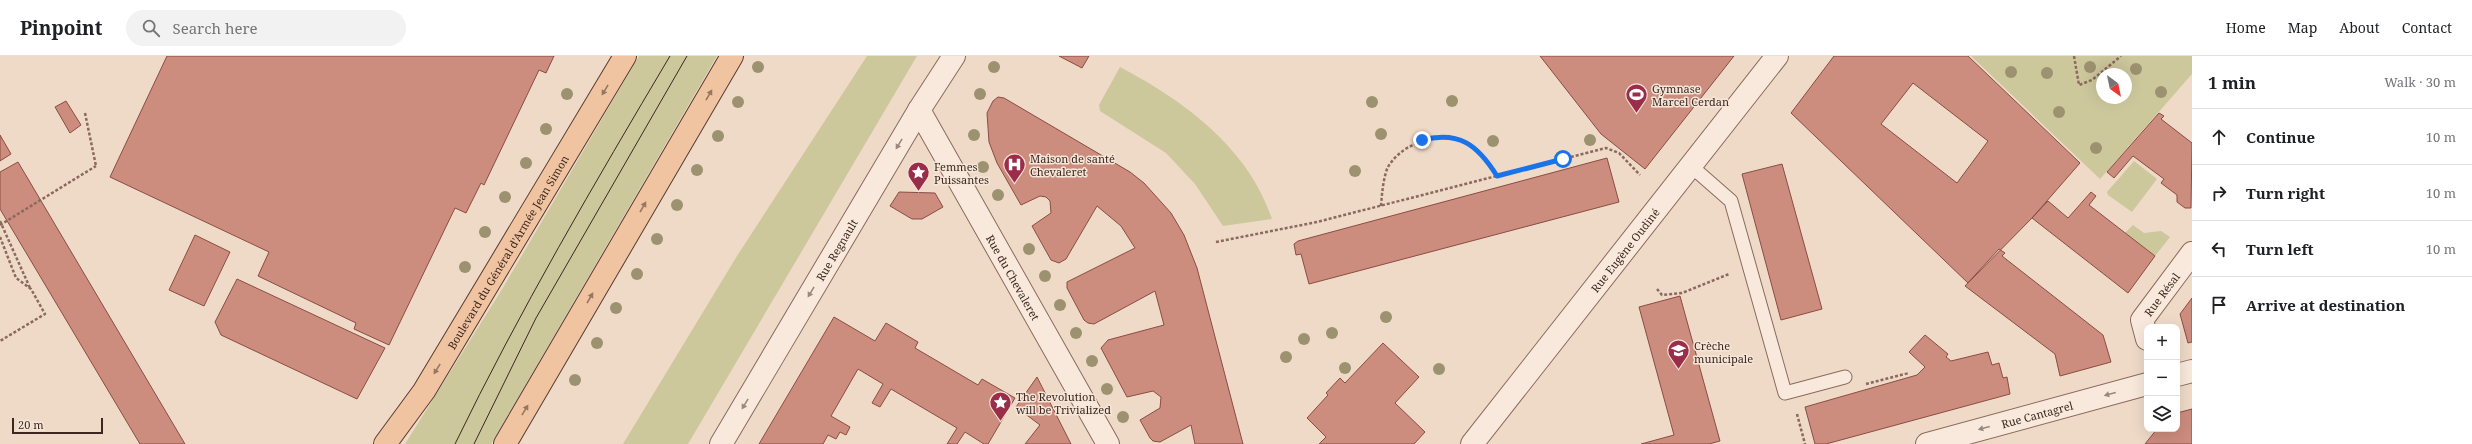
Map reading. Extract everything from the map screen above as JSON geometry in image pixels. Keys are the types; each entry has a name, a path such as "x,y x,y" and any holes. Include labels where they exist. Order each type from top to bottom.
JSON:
{"main road":[{"name":"Boulevard du Général d'Armée Jean Simon","path":"385,444 428,384 625,56"},
{"path":"505,444 732,56"}],"street":[{"name":"Rue Regnault","path":"721,444 919,110 954,56"},
{"name":"Rue Eugène Oudiné","path":"1472,444 1775,57"},
{"name":"Rue du Chevaleret","path":"919,110 1108,444"},
{"name":"Rue Résal","path":"2144,328 2142,320 2192,253"},
{"path":"2180,374 2192,371"},
{"name":"Rue Cantagrel","path":"1927,444 2144,385"}],"lane":[{"path":"1691,166 1731,201 1785,393 1845,377"}],"path":[{"path":"2074,56 2079,85 2092,80 2121,56"},
{"path":"0,224 96,166 84,113"},
{"path":"1381,206 1383,188 1388,168 1403,150 1422,140 1442,135 1459,138 1476,150 1497,176"},
{"path":"1216,242 1317,222 1606,148 1619,153 1640,175"},
{"path":"0,221 31,289 45,314 0,341"},
{"path":"0,237 16,278 31,289"},
{"path":"1657,289 1662,295 1682,293 1750,265"},
{"path":"1863,385 1909,373"}],"shaded area":[{"path":"639,56 717,56 491,444 405,444 501,291"},
{"path":"867,56 917,56 688,444 623,444 737,256"},
{"path":"1971,56 2192,56 2192,74 2100,179"},
{"path":"1120,67 1144,80 1190,111 1230,148 1247,170 1261,193 1272,219 1223,226 1195,184 1166,153 1100,111 1099,105"},
{"path":"2134,161 2157,179 2132,212 2108,195 2107,192"},
{"path":"2133,225 2144,233 2161,231 2170,237 2155,256 2125,233"}],"building":[{"path":"167,56 554,56 546,73 539,70 484,185 481,183 466,213 455,208 389,345 354,329 356,323 258,276 269,252 110,177"},
{"path":"1059,56 1089,56 1082,68"},
{"name":"Gymnase Marcel Cerdan","path":"1540,56 1734,56 1645,169 1601,134"},
{"path":"1834,56 1968,56 2080,163 2032,218 1968,283 1791,113","holes":["1913,83 1988,141 1957,183 1881,124"]},
{"path":"998,97 1004,98 1130,172 1144,183 1171,213 1184,235 1197,268 1243,444 1195,444 1191,425 1160,442 1153,441 1150,438 1140,420 1160,408 1161,397 1153,391 1127,397 1101,348 1108,340 1164,325 1155,291 1094,324 1088,323 1084,320 1067,288 1067,282 1135,248 1121,226 1097,206 1066,259 1059,263 1051,260 1032,226 1051,213 1050,201 1046,197 1040,196 1021,205 997,163 989,142 987,113 993,101"},
{"path":"66,101 81,125 70,133 55,107"},
{"path":"2159,113 2164,116 2161,119 2192,143 2191,208 2185,208 2177,202 2177,195 2161,183 2164,179 2133,156 2114,178 2107,172"},
{"path":"0,135 11,154 0,161"},
{"path":"1607,158 1619,202 1309,284 1301,254 1296,255 1294,244 1298,241"},
{"path":"18,162 185,444 140,444 0,209 0,172"},
{"path":"1782,164 1822,309 1781,320 1742,174"},
{"path":"899,192 935,193 943,207 922,219 912,219 890,206"},
{"path":"2091,192 2096,196 2089,205 2155,256 2128,293 2032,218 2048,201 2068,218"},
{"path":"195,235 230,252 204,306 169,290"},
{"path":"1999,249 2005,253 2002,256 2103,335 2111,362 2060,376 2055,354 1965,286"},
{"path":"237,279 385,348 357,399 221,335 215,322"},
{"name":"Crèche municipale","path":"1680,296 1720,441 1709,444 1641,444 1674,435 1639,307"},
{"path":"2192,298 2192,342 2188,343 2180,314"},
{"path":"834,317 875,341 886,323 918,342 915,348 978,385 982,379 1015,398 988,444 984,444 965,432 957,444 947,444 957,428 891,389 880,407 872,403 883,384 858,369 831,416 850,427 846,435 840,432 836,439 828,435 823,444 759,444"},
{"path":"1925,335 1948,354 1946,357 1951,361 1988,352 1992,365 1999,363 2003,378 2007,377 2010,394 1826,444 1815,444 1805,407 1917,375 1925,367 1909,352"},
{"path":"1383,343 1419,377 1395,403 1425,432 1414,444 1319,444 1326,437 1307,418 1328,395 1326,393 1340,378 1345,383"},
{"path":"1037,377 1071,444 1025,444 1040,425 1016,407"},
{"path":"2192,409 2192,444 2145,444 2155,432 2180,432 2180,412"}],"tram line":[{"path":"455,444 505,345 532,296 670,56"},
{"path":"474,444 536,318 687,56"}],"place":[{"name":"Gymnase Marcel Cerdan","path":"1637,114"},
{"name":"Maison de santé Chevaleret","path":"1015,184"},
{"name":"Femmes Puissantes","path":"918,192"},
{"name":"Crèche municipale","path":"1679,370"},
{"name":"The Revolution will be Trivialized","path":"1001,422"}],"route":[{"path":"1422,140 1442,135 1459,138 1476,150 1490,164 1497,176 1563,159"}]}
